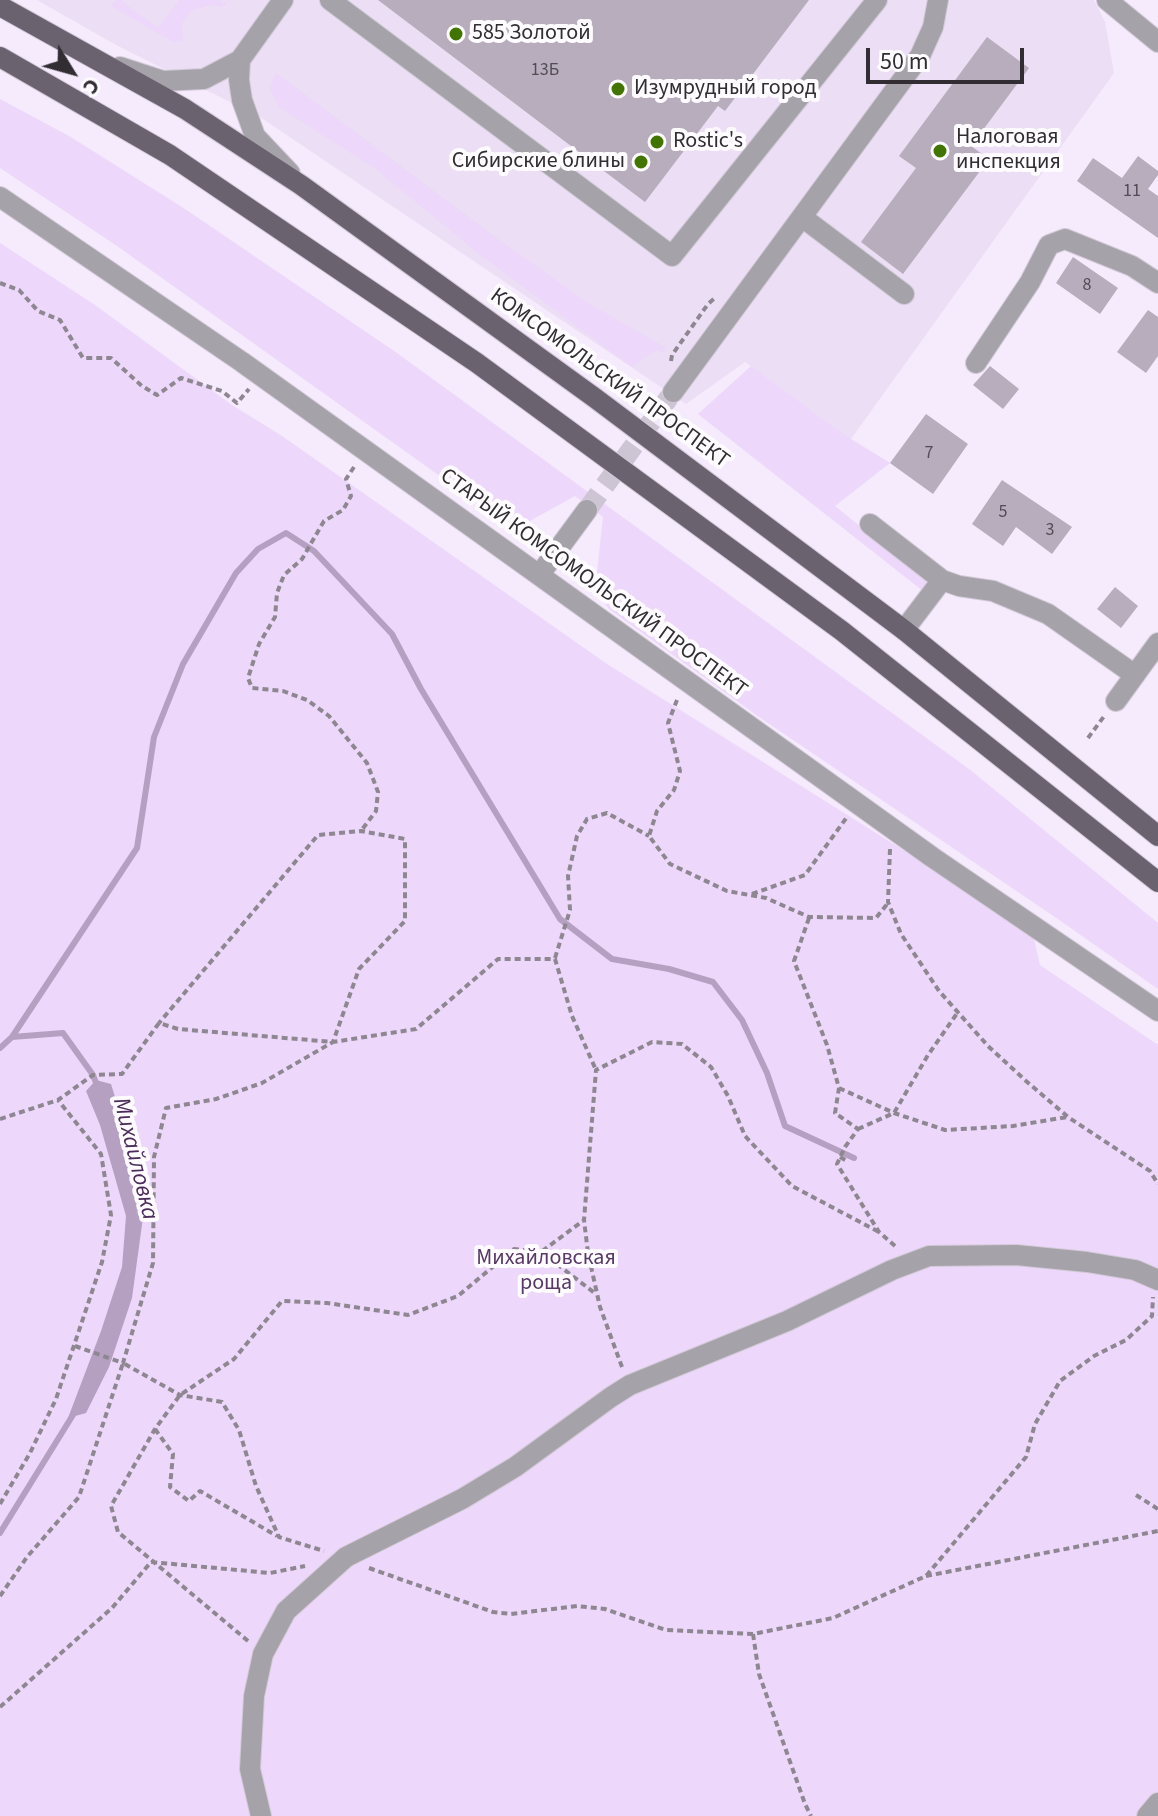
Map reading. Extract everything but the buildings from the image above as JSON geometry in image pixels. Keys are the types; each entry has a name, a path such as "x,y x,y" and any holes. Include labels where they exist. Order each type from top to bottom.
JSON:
{"main road":[{"name":"КОМСОМОЛЬСКИЙ ПРОСПЕКТ","path":"0,6 185,109 301,185 607,407 904,630 1158,836"},
{"path":"0,57 170,155 477,363 842,631 1158,882"}],"street":[{"path":"97,59 163,81 204,79 240,60 283,0"},
{"path":"330,0 672,256 878,1"},
{"path":"919,0 930,11 933,27"},
{"path":"673,392 920,56 933,27 938,0"},
{"path":"1107,0 1158,42"},
{"path":"240,60 242,100 255,136 301,185"},
{"name":"СТАРЫЙ КОМСОМОЛЬСКИЙ ПРОСПЕКТ","path":"0,197 242,362 900,834 1158,1011"},
{"path":"802,217 904,294"},
{"path":"976,363 1030,282 1049,245 1065,239 1132,266 1158,283"},
{"path":"540,574 587,510"},
{"path":"870,524 942,580 952,585 993,591 1048,614 1135,675"},
{"path":"904,630 942,580"},
{"path":"1116,701 1158,643"},
{"path":"261,1816 250,1769 254,1696 263,1654 286,1611 346,1557 449,1506 515,1467 586,1413 630,1385 787,1321 929,1256 1016,1255 1087,1262 1135,1270 1156,1279"},
{"path":"1147,1816 1158,1803"}],"path":[{"path":"0,283 19,290 38,311 60,320 83,358 111,358 157,395 181,378 222,391 237,403 251,386"},
{"path":"358,462 346,479 351,496 343,510 324,521 302,559 284,575 277,593 275,617 259,644 248,678 252,688 283,691 307,700 329,716 367,763 378,792 376,811 361,831"},
{"path":"649,836 657,811 674,790 680,771 668,723 680,694"},
{"path":"1088,738 1116,701"},
{"path":"630,1385 613,1345 598,1295 584,1220 596,1070 572,1016 555,959 570,910 568,876 577,836 587,819 607,813 649,836 670,864 727,891 766,898 809,917 876,918 888,902"},
{"path":"749,895 805,875 848,815"},
{"path":"0,1119 58,1100 93,1075 122,1074 159,1023 318,835 361,831 405,839 405,921 359,969 333,1042 262,1083 216,1099 166,1108 154,1157 153,1263 79,1497 27,1557 0,1596"},
{"path":"900,834 890,846 888,902 901,934 939,991 988,1046 1068,1117 1150,1171 1158,1184"},
{"path":"809,917 794,961 827,1045 839,1088 835,1113 858,1129"},
{"path":"159,1023 178,1029 333,1042 416,1029 498,959 555,959"},
{"path":"879,1232 837,1164 858,1129 894,1113 958,1012"},
{"path":"596,1070 652,1042 682,1044 711,1067 745,1136 792,1186 879,1232 917,1260"},
{"path":"839,1088 894,1113 945,1130 1013,1126 1068,1117"},
{"path":"0,1504 50,1413 102,1262 111,1215 101,1154 58,1100"},
{"path":"840,1157 847,1161"},
{"path":"541,1252 584,1220"},
{"path":"263,1654 118,1532 111,1506 155,1429 180,1395 234,1359 282,1301 327,1303 408,1315 458,1296 514,1249 541,1252 598,1295"},
{"path":"926,1576 1026,1457 1035,1424 1060,1381 1094,1356 1126,1340 1152,1316 1156,1279"},
{"path":"75,1346 117,1360 180,1395 222,1402 239,1430 256,1486 279,1537"},
{"path":"155,1429 173,1454 170,1487 189,1501 200,1491 279,1537 346,1557 411,1585 493,1612 519,1614 577,1606 605,1609 666,1630 753,1634 833,1618 926,1576 1158,1531"},
{"path":"1136,1495 1158,1509"},
{"path":"151,1562 270,1573 346,1557"},
{"path":"0,1707 112,1608 151,1562"},
{"path":"753,1634 759,1674 811,1816"}],"shaded area":[{"path":"37,0 1094,0 1105,22 1114,73 851,439 745,362 686,404 260,117 118,46"},
{"path":"96,1080 111,1084 131,1148 144,1210 132,1298 109,1367 86,1413 68,1418 122,1267 126,1216 100,1125 86,1091"}],"green space":[{"path":"116,0 158,28 179,0 219,0 223,3 230,0 223,7 210,5 191,11 182,23 183,41 173,42 111,6"},
{"path":"276,73 588,303 665,347 664,353 656,350 632,367 479,254 377,170 279,107 269,88"},
{"path":"0,99 69,136 182,207 397,353 969,769 1158,923 1158,989 759,717 609,609 595,591 603,517 575,496 517,528 510,526 117,246 0,168"},
{"name":"Михайловская роща","path":"0,243 95,305 232,405 282,436 607,664 1032,931 1040,965 1158,1045 1158,1816 0,1816"},
{"path":"751,366 851,439 890,463 835,506 929,582 923,591 698,414"}],"waterway":[{"path":"12,1037 137,848 154,737 183,664 236,573 258,549 286,533 314,551 392,634 421,689 560,919 612,959 669,969 713,982 742,1020 767,1073 785,1126 854,1158"},
{"name":"Михайловка","path":"0,1048 12,1037 63,1033 93,1075 98,1088"},
{"name":"Михайловка","path":"0,1533 76,1410"}],"tunnel":[{"path":"587,510 673,392"}],"place":[{"name":"585 Золотой","path":"456,34"},
{"name":"Изумрудный город","path":"618,89"},
{"name":"Rostic's","path":"657,142"},
{"name":"Налоговая инспекция","path":"940,151"},
{"name":"Сибирские блины","path":"641,162"}]}
